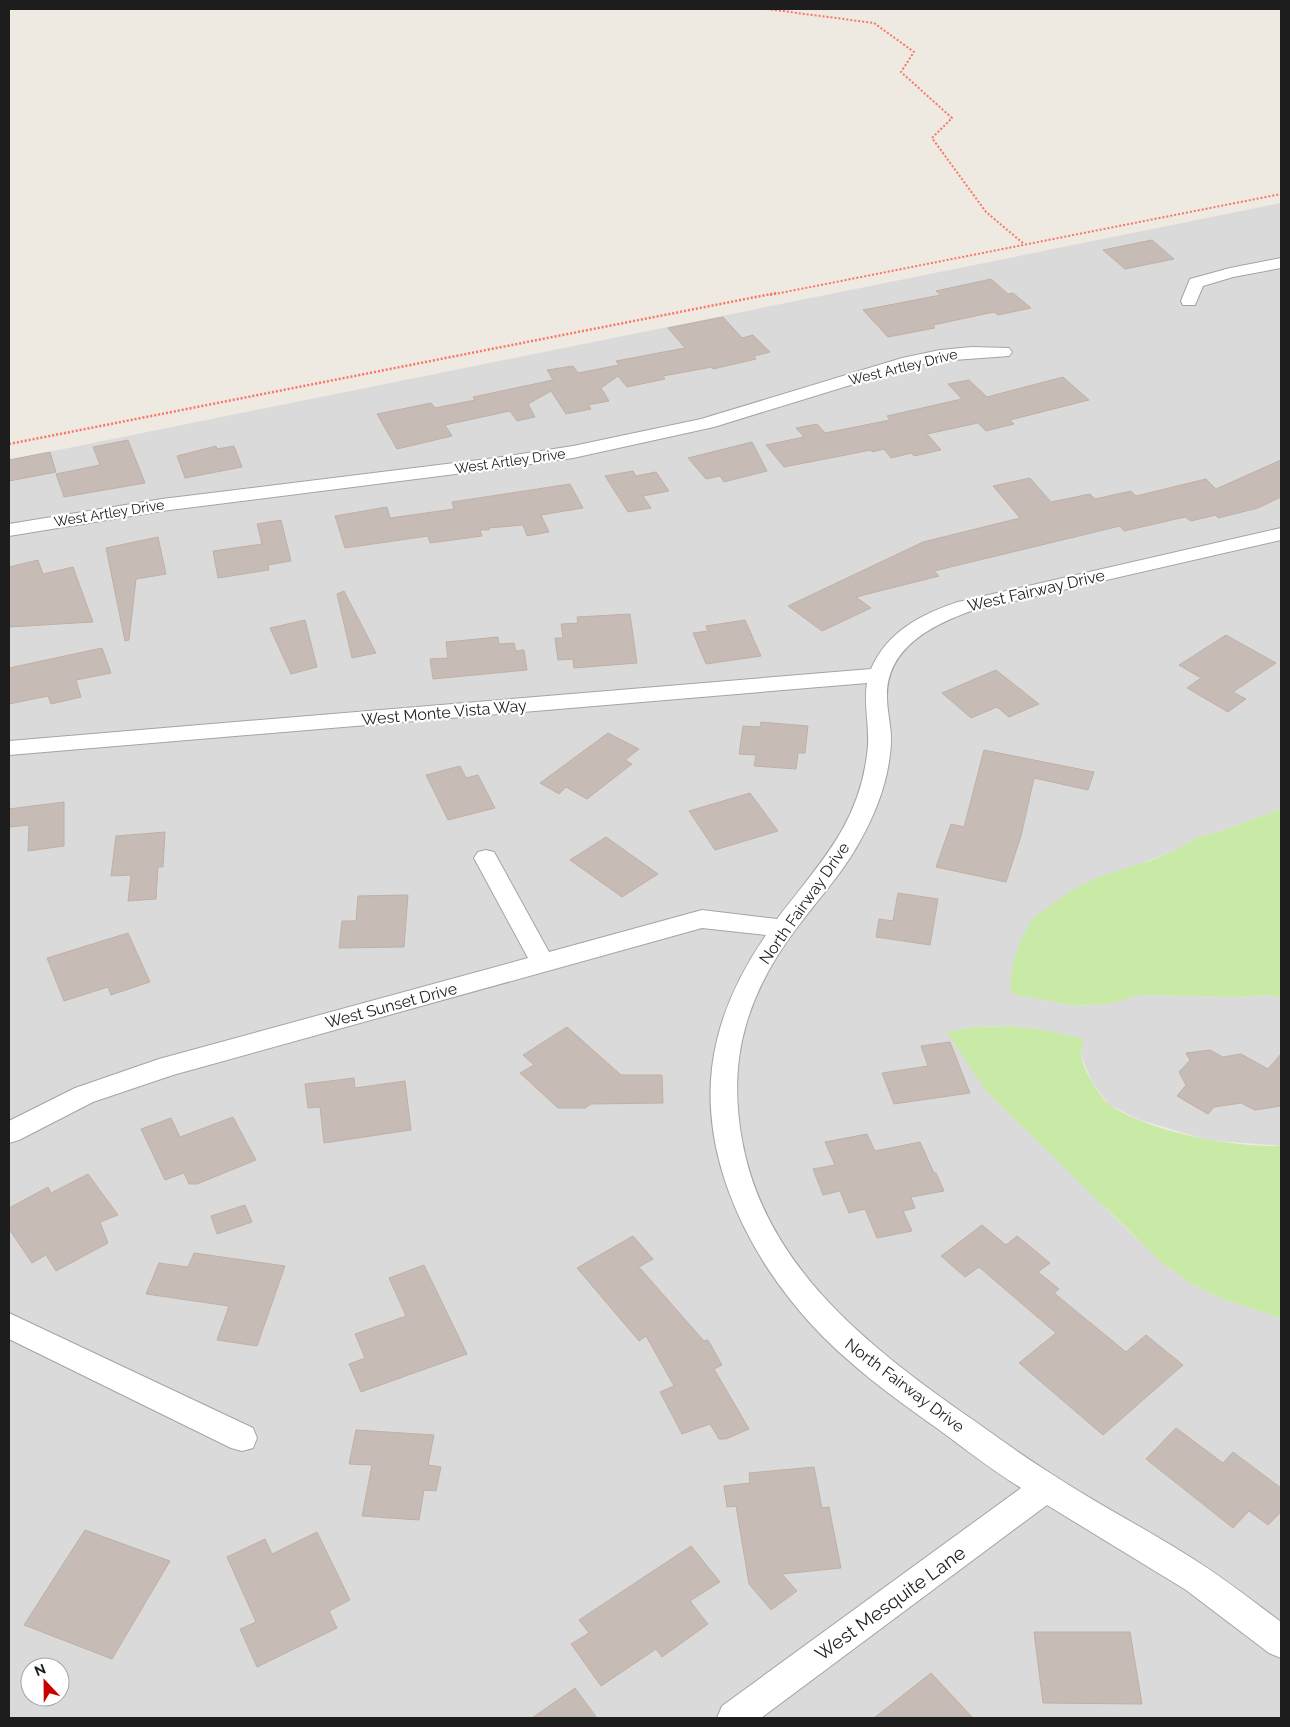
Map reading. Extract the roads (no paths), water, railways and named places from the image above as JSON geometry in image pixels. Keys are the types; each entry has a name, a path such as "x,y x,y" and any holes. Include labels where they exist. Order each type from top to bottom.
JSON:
{"street":[{"path":"1189,300 1196,283 1230,273 1281,263"},
{"name":"West Artley Drive","path":"9,530 80,516 136,508 572,452 663,434 747,412 926,358 979,351 1003,352"},
{"name":"West Fairway Drive","path":"881,738 876,700 879,675 898,642 921,624 949,611 982,601 1281,534"},
{"name":"West Monte Vista Way","path":"9,748 879,675"},
{"name":"North Fairway Drive","path":"881,738 876,776 863,814 843,852 783,928 755,974 740,1007 729,1042 724,1078 725,1117 731,1156 744,1196 763,1237 788,1276 820,1315 857,1352 900,1386 1046,1488 1197,1579 1281,1642"},
{"path":"486,858 543,963"},
{"name":"West Sunset Drive","path":"9,1133 84,1095 168,1066 702,919 783,928"},
{"path":"9,1325 242,1438"},
{"name":"West Mesquite Lane","path":"734,1718 1046,1488"}]}
